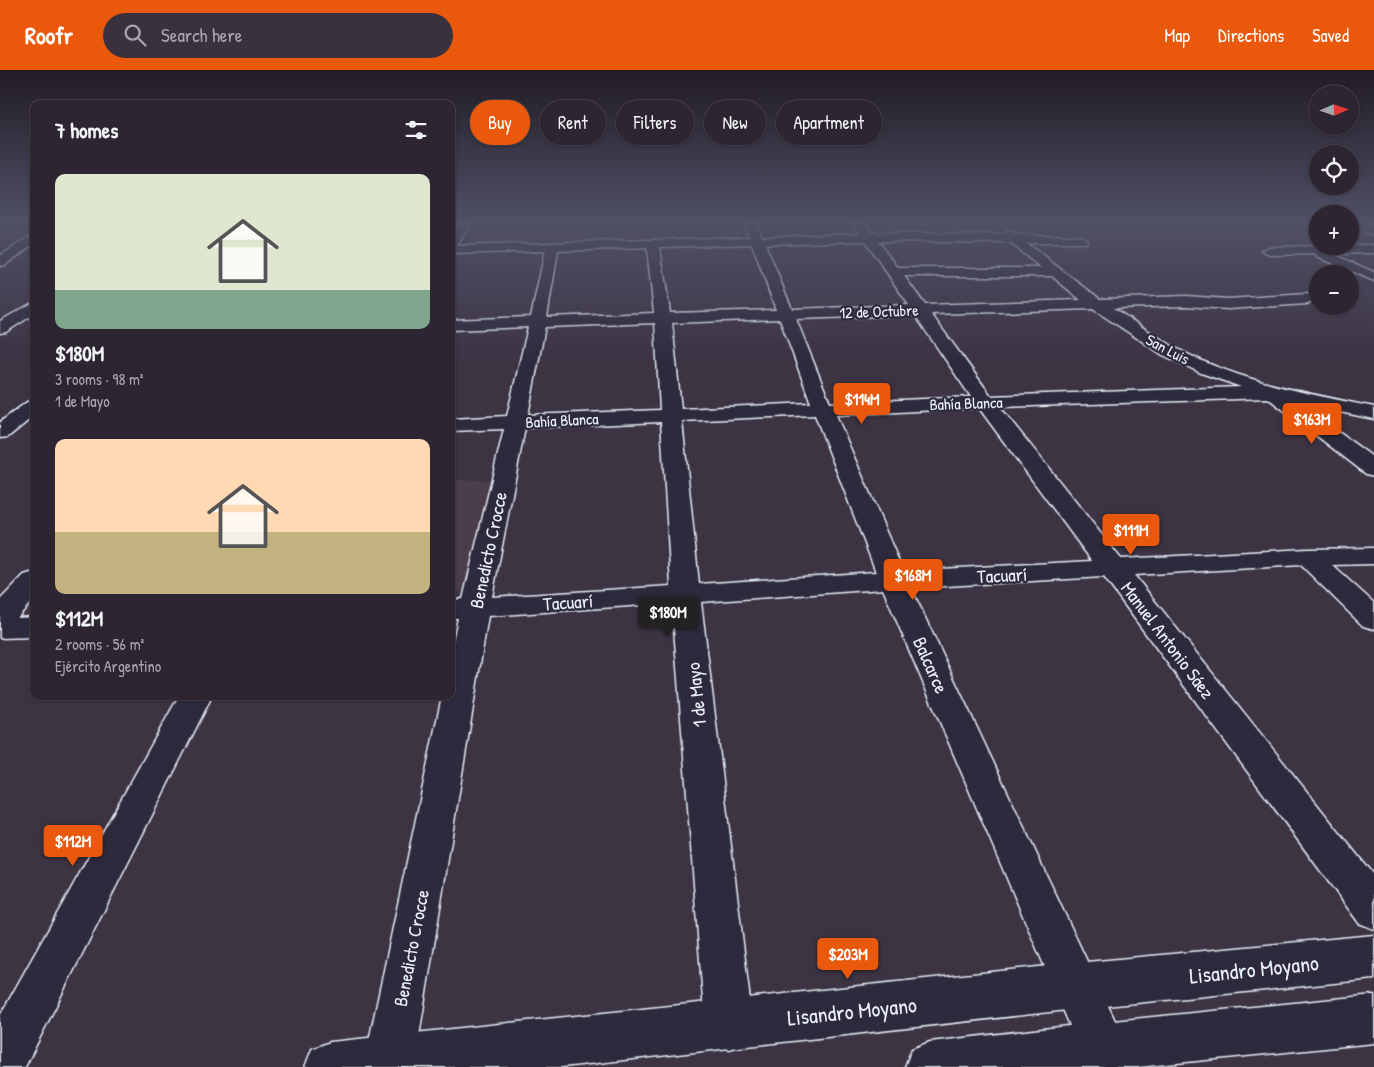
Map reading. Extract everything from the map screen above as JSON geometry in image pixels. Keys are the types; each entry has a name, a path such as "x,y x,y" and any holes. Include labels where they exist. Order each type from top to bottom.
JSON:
{"street":[{"name":"Benedicto Crocce","path":"455,658 463,608 516,422 548,270"},
{"name":"1 de Mayo","path":"656,270 663,319 686,594 729,1025"},
{"name":"Balcarce","path":"769,270 823,409 893,580 1103,1046"},
{"name":"Manuel Antonio Sáez","path":"891,270 985,402 1374,909"},
{"name":"San Luis","path":"1051,270 1096,304 1168,351 1208,369 1272,392 1374,413"},
{"path":"1357,270 1374,277"},
{"path":"893,272 1054,272"},
{"name":"12 de Octubre","path":"455,325 1096,304 1186,302 1228,304 1307,299"},
{"path":"8,306 30,307"},
{"path":"0,328 30,309"},
{"path":"1272,392 1374,469"},
{"name":"Bahía Blanca","path":"455,425 985,402 1272,392"},
{"path":"4,425 30,409"},
{"path":"4,425 30,423"},
{"name":"Tacuarí","path":"463,608 893,580 1308,557 1374,556"},
{"path":"1308,557 1374,619"},
{"path":"0,618 30,585"},
{"path":"0,628 30,627"},
{"path":"0,1065 194,700"},
{"name":"Benedicto Crocce","path":"390,1060 448,700"},
{"name":"Lisandro Moyano","path":"330,1067 1076,986 1374,957"},
{"path":"930,1067 1103,1046 1374,1018"}],"shaded area":[{"path":"455,480 499,480 468,591 455,592"}]}
